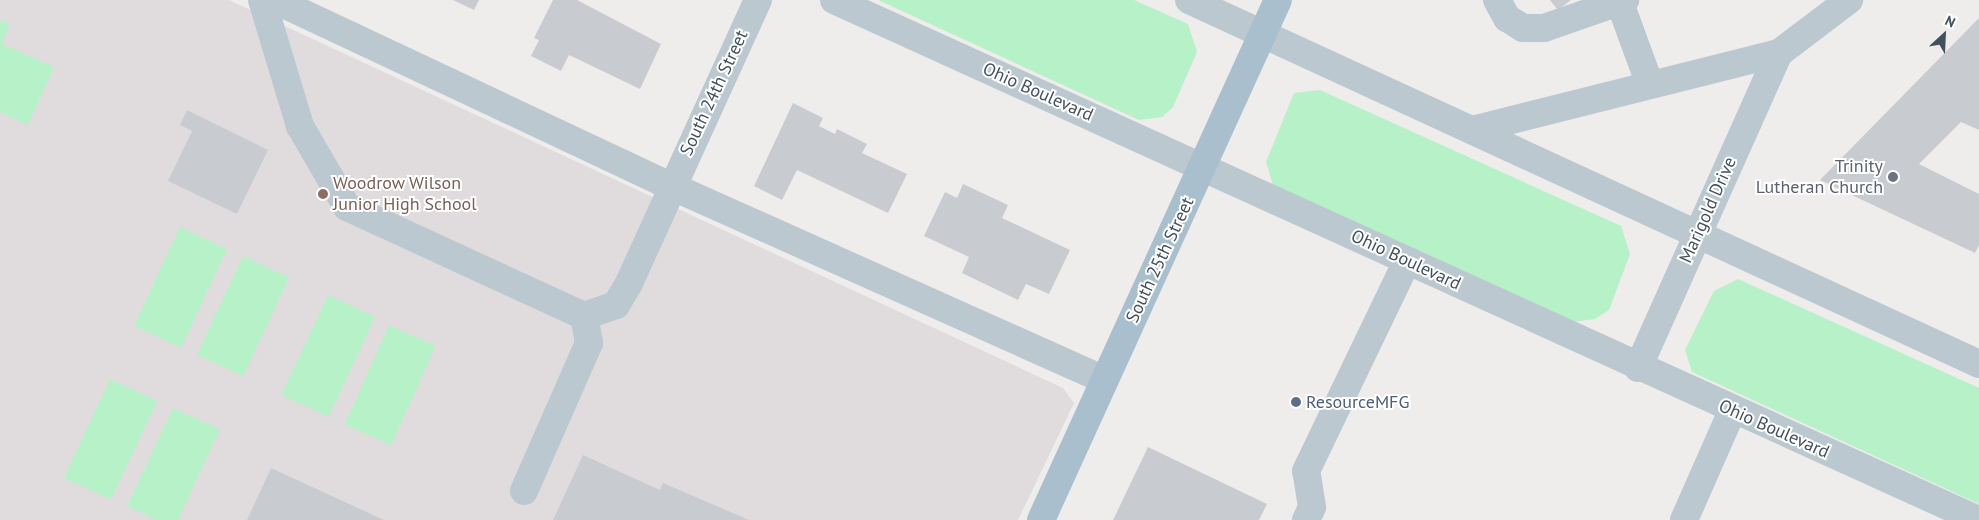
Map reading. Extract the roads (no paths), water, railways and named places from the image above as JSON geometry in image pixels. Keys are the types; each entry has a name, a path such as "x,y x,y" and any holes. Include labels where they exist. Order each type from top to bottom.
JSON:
{"main road":[{"name":"South 25th Street","path":"1041,520 1278,0"}],"street":[{"path":"262,0 300,126 347,207 584,316 589,343 524,491"},
{"path":"275,0 671,186 1105,380"},
{"name":"South 24th Street","path":"584,316 616,305 629,283 671,186 758,0"},
{"name":"Ohio Boulevard","path":"834,0 1203,166 1732,411 1978,520"},
{"path":"1189,0 1979,364"},
{"path":"1497,0 1507,18 1523,28 1544,28 1622,1 1650,86"},
{"name":"Marigold Drive","path":"1472,130 1779,53 1849,0"},
{"name":"Marigold Drive","path":"1638,368 1779,53"},
{"path":"1306,520 1312,508 1306,471 1407,261"},
{"path":"1684,520 1732,411"}],"place":[{"name":"Trinity Lutheran Church","path":"1893,177"},
{"name":"Woodrow Wilson Junior High School","path":"323,194"},
{"name":"ResourceMFG","path":"1296,402"}]}
